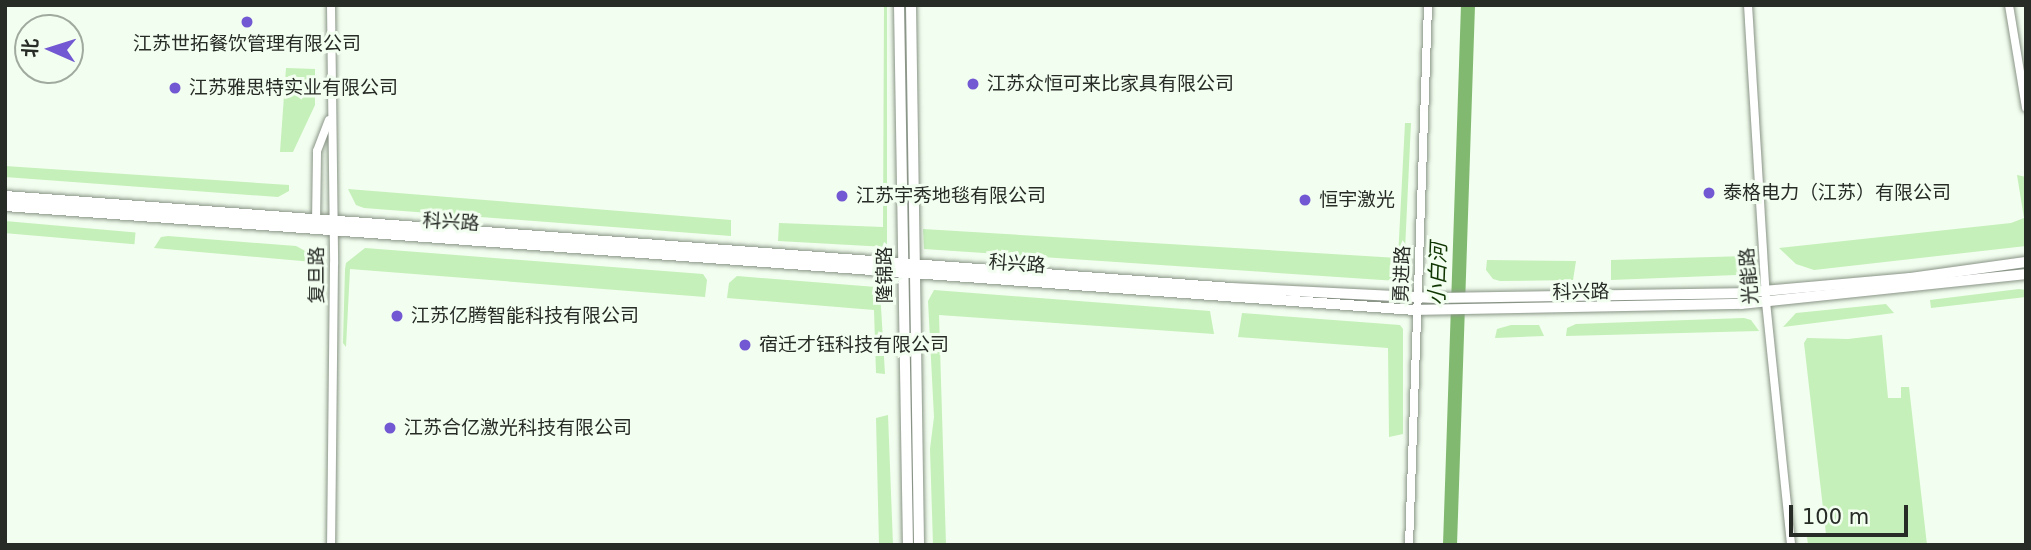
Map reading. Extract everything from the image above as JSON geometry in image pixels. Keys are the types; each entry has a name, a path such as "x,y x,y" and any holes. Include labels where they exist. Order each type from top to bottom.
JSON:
{"main road":[{"name":"隆锦路","path":"899,5 908,545"},
{"name":"隆锦路","path":"911,5 919,545"},
{"name":"科兴路","path":"5,196 333,219 1416,310 1478,311 1765,297 2026,274"},
{"name":"科兴路","path":"5,206 333,231 903,268"},
{"name":"科兴路","path":"915,269 1436,298 1765,297 2026,262"}],"street":[{"name":"复旦路","path":"331,5 331,545"},
{"name":"勇进路","path":"1409,545 1428,5"},
{"name":"光能路","path":"1748,5 1765,297 1791,545"},
{"path":"2009,5 2026,108"},
{"path":"316,229 317,151 331,114"}],"green space":[{"path":"884,5 887,5 887,247 778,241 779,223 883,227"},
{"path":"286,68 315,69 315,105 293,152 280,152"},
{"path":"1405,123 1411,123 1404,271 1397,281 924,249 923,229 1398,258"},
{"path":"5,166 289,185 289,191 278,197 5,177"},
{"path":"2017,175 2026,177 2026,246 1814,270 1796,264 1779,248 2011,223 2024,218"},
{"path":"348,189 731,220 731,236 364,208 356,205"},
{"path":"5,221 136,232 134,244 5,233"},
{"path":"161,237 296,246 309,253 313,262 154,248"},
{"path":"365,248 703,274 707,280 705,297 350,269 346,347 343,343 346,263"},
{"path":"1746,256 1748,264 1736,275 1611,280 1611,260"},
{"path":"1487,260 1576,261 1573,280 1500,281 1493,279 1486,270"},
{"path":"737,276 876,287 880,290 885,374 876,373 874,310 727,298 729,283"},
{"path":"934,290 1210,311 1214,334 939,315 946,545 933,545 930,449 934,417 928,301"},
{"path":"2026,290 2026,297 1931,308 1930,300"},
{"path":"1886,304 1894,313 1783,327 1796,313"},
{"path":"1242,313 1400,325 1403,329 1403,434 1389,437 1388,348 1238,337"},
{"path":"1744,318 1751,320 1759,331 1566,336 1567,328 1576,324"},
{"path":"1511,325 1539,325 1544,336 1495,338 1497,329"},
{"path":"1882,335 1888,398 1901,398 1901,387 1909,387 1927,545 1808,545 1807,537 1826,534 1804,343 1807,338 1848,339"},
{"path":"888,415 893,545 879,545 876,418"}],"waterway":[{"name":"小白河","path":"1450,545 1468,5"}],"place":[{"name":"江苏世拓餐饮管理有限公司","path":"247,22"},
{"name":"江苏众恒可来比家具有限公司","path":"973,84"},
{"name":"江苏雅思特实业有限公司","path":"175,88"},
{"name":"泰格电力（江苏）有限公司","path":"1709,193"},
{"name":"江苏宇秀地毯有限公司","path":"842,196"},
{"name":"恒宇激光","path":"1305,200"},
{"name":"江苏亿腾智能科技有限公司","path":"397,316"},
{"name":"宿迁才钰科技有限公司","path":"745,345"},
{"name":"江苏合亿激光科技有限公司","path":"390,428"}]}
